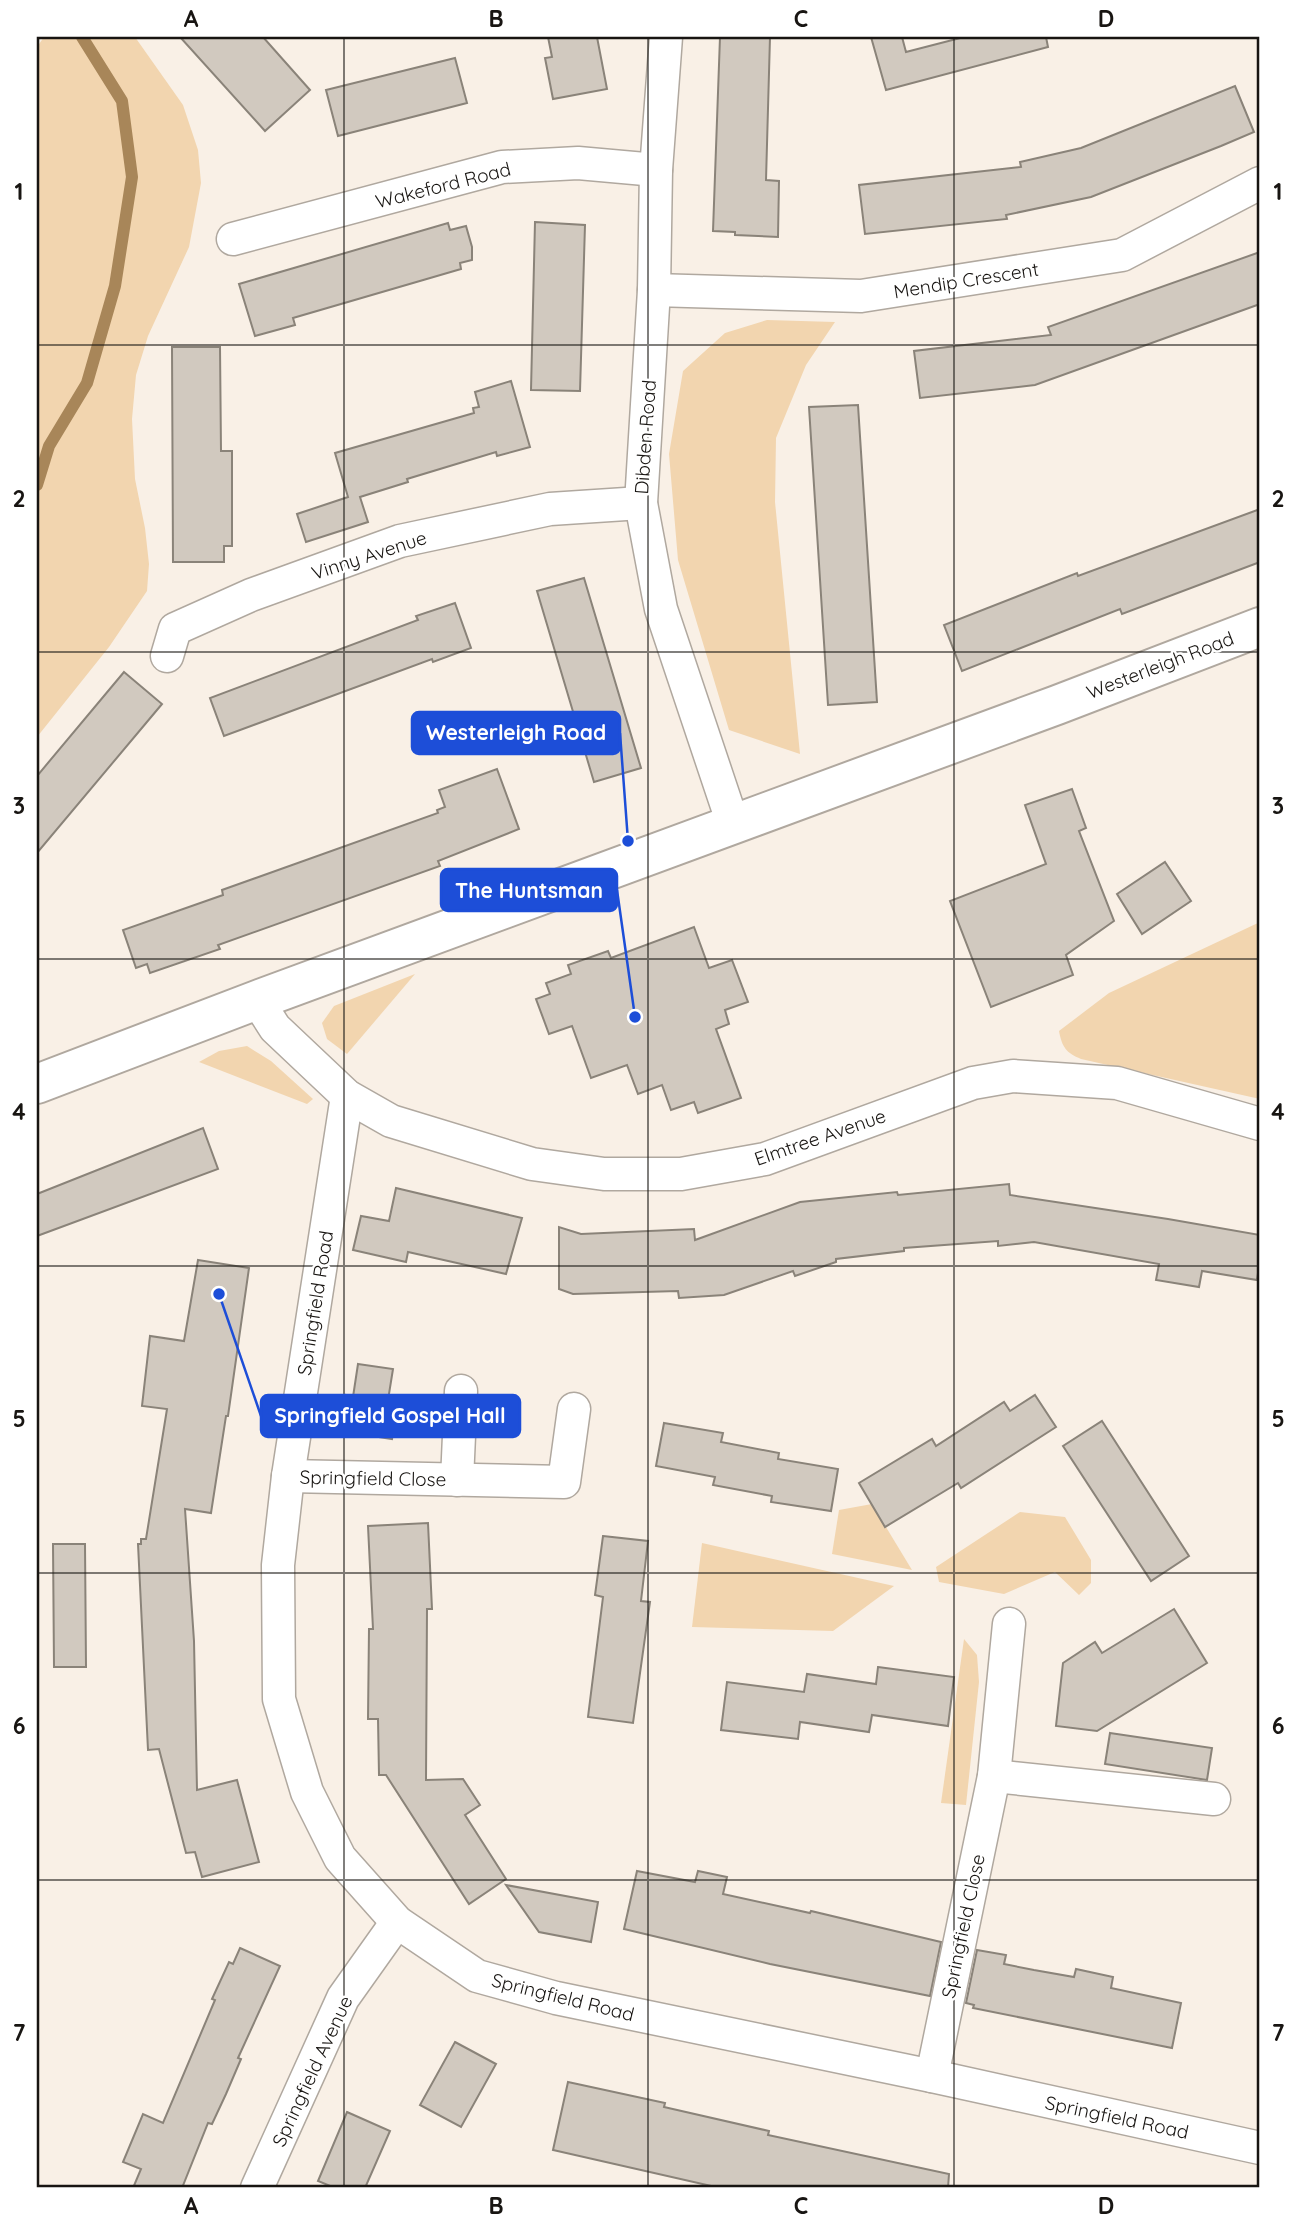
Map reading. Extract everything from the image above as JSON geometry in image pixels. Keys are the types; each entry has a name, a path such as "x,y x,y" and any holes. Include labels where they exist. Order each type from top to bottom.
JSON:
{"street":[{"name":"Dibden Road","path":"666,37 656,170 654,290 641,503 661,609 733,824"},
{"name":"Wakeford Road","path":"233,239 502,167 578,163 656,170"},
{"name":"Mendip Crescent","path":"654,290 861,296 1122,255 1260,183"},
{"name":"Vinny Avenue","path":"167,656 175,629 251,595 400,541 550,509 641,503"},
{"name":"Westerleigh Road","path":"37,1084 257,1000 1045,710 1260,627"},
{"name":"Elmtree Avenue","path":"257,1000 275,1028 347,1096 391,1121 532,1164 604,1174 681,1174 765,1159 973,1083 1013,1076 1117,1083 1260,1124"},
{"name":"Springfield Road","path":"347,1096 288,1476 278,1565 279,1699 307,1792 340,1858 397,1923 477,1976 556,1998 1260,2148"},
{"name":"Springfield Close","path":"457,1480 461,1391"},
{"name":"Springfield Close","path":"288,1476 564,1482 575,1409"},
{"name":"Springfield Close","path":"932,2076 994,1776 1009,1624"},
{"path":"994,1776 1214,1799"},
{"name":"Springfield Avenue","path":"257,2188 343,1998 397,1923"}],"shaded area":[{"path":"44,37 135,37 183,105 198,150 201,183 189,247 148,336 136,375 132,419 135,479 149,564 147,591 109,647 37,737 37,47"},
{"path":"767,320 835,322 806,365 776,438 775,502 800,754 729,730 678,560 669,454 683,371 725,333"},
{"path":"1260,922 1260,1099 1081,1059 1065,1049 1059,1031 1109,993"},
{"path":"415,974 347,1054 327,1039 322,1023 334,1006"},
{"path":"247,1046 271,1061 313,1099 307,1104 199,1062 219,1051"},
{"path":"872,1504 912,1570 832,1554 839,1510"},
{"path":"1020,1512 1065,1517 1091,1560 1091,1583 1079,1595 1055,1572 1004,1594 939,1582 936,1567"},
{"path":"702,1543 894,1586 833,1631 692,1627"},
{"path":"964,1639 977,1655 979,1682 966,1805 941,1803"}],"building":[{"path":"180,37 263,37 310,90 265,131"},
{"path":"548,37 597,37 607,89 553,99 545,58 552,57"},
{"path":"720,37 770,37 766,180 779,181 778,237 713,231"},
{"path":"871,37 902,37 906,52 964,37 1046,37 1048,47 886,90"},
{"path":"455,58 467,103 338,136 326,90"},
{"path":"1235,86 1254,132 1221,146 1091,197 1006,215 1007,219 865,234 859,185 1021,167 1020,162 1081,148"},
{"path":"535,222 585,225 580,391 531,390"},
{"path":"448,223 450,230 466,226 472,247 472,260 460,263 461,269 293,318 295,325 255,336 239,284"},
{"path":"1260,252 1260,304 1035,385 920,398 914,351 1051,335 1048,327"},
{"path":"172,347 220,347 221,451 232,451 232,546 224,546 224,562 173,562"},
{"path":"511,381 530,447 497,456 496,452 407,479 408,482 360,497 368,522 306,542 297,514 348,497 335,453 474,413 473,408 479,407 475,392"},
{"path":"858,405 877,702 828,705 809,407"},
{"path":"1260,509 1260,562 1122,614 1120,609 962,671 944,625 1077,573 1078,576"},
{"path":"584,578 641,768 594,782 537,591"},
{"path":"455,603 471,648 433,662 432,659 224,736 210,698 418,620 416,616"},
{"path":"124,672 162,704 37,853 37,776"},
{"path":"497,769 519,829 438,861 440,866 218,945 220,949 150,973 147,964 136,968 123,930 223,895 222,890 438,813 437,810 445,807 439,790"},
{"path":"1072,789 1086,828 1079,831 1114,921 1066,955 1073,975 991,1007 950,901 1046,864 1025,805"},
{"path":"1165,862 1191,901 1142,934 1117,894"},
{"path":"694,927 709,968 732,960 748,1002 725,1010 729,1024 716,1029 741,1098 698,1113 694,1102 671,1110 662,1085 638,1094 627,1065 591,1078 572,1026 549,1034 536,999 550,994 546,983 571,974 568,965 608,951 611,958"},
{"path":"203,1128 218,1169 37,1236 37,1194"},
{"path":"1009,1184 1010,1195 1260,1235 1257,1280 1202,1271 1199,1287 1156,1280 1159,1264 1034,1242 998,1246 998,1241 904,1248 904,1251 836,1259 836,1262 795,1276 793,1271 724,1295 679,1298 678,1291 573,1294 559,1289 559,1227 581,1234 694,1229 695,1240 800,1202"},
{"path":"396,1188 522,1218 506,1274 408,1252 406,1262 353,1250 361,1216 389,1221"},
{"path":"198,1260 249,1268 211,1513 185,1509 194,1641 197,1790 237,1780 259,1862 202,1877 195,1852 186,1853 159,1749 148,1750 138,1544 141,1544 141,1539 146,1539 167,1409 142,1406 150,1336 184,1341"},
{"path":"358,1364 393,1369 388,1400 398,1401 392,1439 340,1431 346,1395 353,1397"},
{"path":"1035,1395 1056,1427 961,1488 958,1483 885,1527 859,1483 932,1439 936,1446 1004,1402 1010,1411"},
{"path":"1102,1421 1189,1556 1151,1581 1063,1446"},
{"path":"664,1423 723,1433 721,1442 779,1453 778,1459 838,1469 831,1511 771,1502 772,1496 713,1485 715,1477 656,1466"},
{"path":"428,1523 432,1609 427,1609 426,1780 463,1779 480,1805 465,1815 506,1879 469,1904 386,1775 379,1775 378,1719 368,1719 369,1629 373,1629 368,1526"},
{"path":"603,1536 648,1541 641,1601 650,1602 633,1723 588,1717 603,1597 595,1595"},
{"path":"53,1544 85,1544 86,1667 54,1667"},
{"path":"1174,1609 1207,1663 1097,1731 1056,1726 1063,1663 1095,1642 1102,1653"},
{"path":"878,1667 954,1677 948,1726 872,1715 869,1732 800,1722 798,1739 721,1730 727,1682 804,1692 807,1674 876,1684"},
{"path":"1110,1733 1212,1748 1207,1780 1105,1764"},
{"path":"637,1871 695,1882 698,1871 727,1877 723,1894 810,1913 811,1911 941,1942 930,1996 770,1964 624,1929"},
{"path":"506,1885 598,1902 591,1942 539,1932"},
{"path":"240,1948 280,1966 238,2058 241,2059 226,2094 212,2124 208,2123 182,2188 133,2188 141,2169 123,2162 143,2114 163,2123 215,2000 212,1999 229,1962 233,1964"},
{"path":"977,1950 1006,1955 1004,1964 1034,1970 1074,1977 1076,1969 1113,1977 1111,1988 1181,2003 1172,2048 973,2008 974,2005 966,2003"},
{"path":"455,2042 496,2064 461,2127 420,2105"},
{"path":"568,2082 665,2103 664,2107 769,2131 768,2135 949,2174 948,2188 720,2188 553,2150"},
{"path":"347,2112 390,2131 365,2188 335,2188 318,2181"}],"waterway":[{"path":"37,485 49,446 87,383 115,286 132,177 122,101 82,37"}],"place":[{"name":"Westerleigh Road","path":"628,841"},
{"name":"The Huntsman","path":"635,1017"},
{"name":"Springfield Gospel Hall","path":"219,1294"}]}
